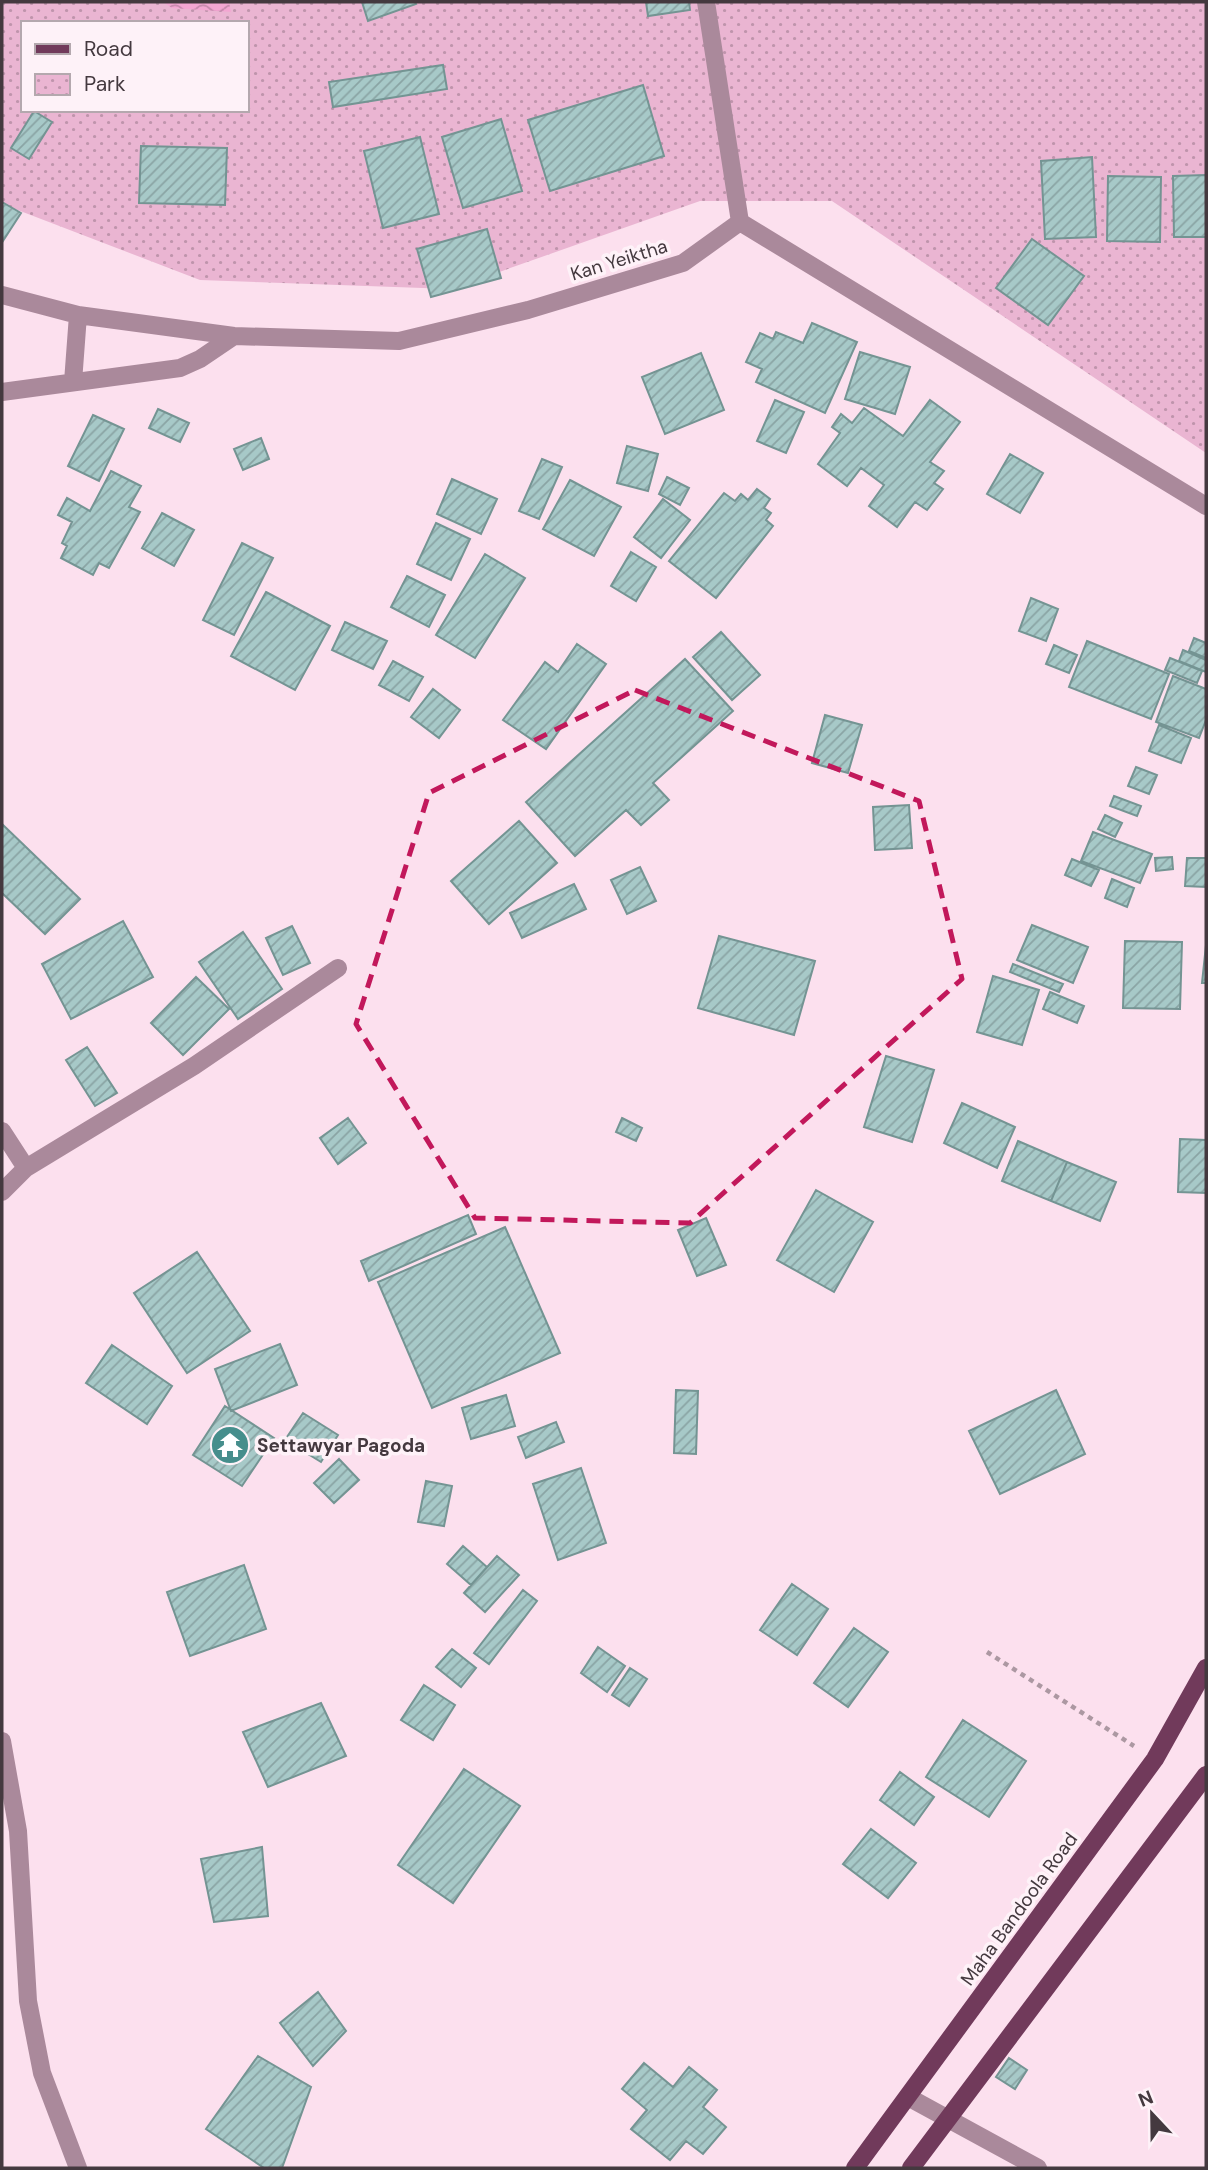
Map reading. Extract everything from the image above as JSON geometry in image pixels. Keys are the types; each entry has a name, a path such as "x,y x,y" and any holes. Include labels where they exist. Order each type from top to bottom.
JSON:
{"main road":[{"name":"Maha Bandoola Road","path":"855,2168 1155,1759 1206,1668"},
{"path":"911,2168 1206,1775"}],"street":[{"path":"706,2 740,222 1206,506"},
{"name":"Kan Yeiktha","path":"2,295 78,315 234,336 399,341 528,310 683,263 740,222"},
{"path":"73,382 78,315"},
{"path":"2,392 180,368 200,359 234,336"},
{"path":"2,1192 26,1168 194,1066 338,968"},
{"path":"2,1131 26,1168"},
{"path":"2,1741 18,1831 31,2013 42,2073 78,2168"},
{"path":"908,2097 1038,2168"}],"path":[{"path":"987,1652 1155,1759"}],"highlighted area":[{"path":"635,690 919,801 962,979 690,1223 475,1218 356,1024 429,793"}],"green space":[{"path":"2,2 1206,2 1206,453 832,201 700,201 451,289 200,280 2,204"}],"water":[{"path":"163,2 229,2 231,12 172,8"}],"building":[{"path":"362,2 415,2 416,4 368,21"},
{"path":"646,2 689,2 690,10 648,16"},
{"path":"443,65 447,89 333,107 329,82"},
{"path":"643,85 664,156 550,191 528,120"},
{"path":"33,112 52,122 29,159 11,148"},
{"path":"501,119 522,191 463,208 442,137"},
{"path":"420,137 439,214 383,228 364,151"},
{"path":"141,146 227,148 225,205 139,203"},
{"path":"1092,157 1096,237 1045,239 1041,161"},
{"path":"1206,175 1206,237 1174,237 1173,176"},
{"path":"1108,176 1161,177 1160,242 1107,241"},
{"path":"2,202 21,213 3,241 2,240"},
{"path":"487,229 501,278 431,297 417,249"},
{"path":"1032,239 1084,276 1048,325 996,288"},
{"path":"812,323 857,342 825,413 756,382 762,369 746,362 760,333 773,339 776,332 803,343"},
{"path":"860,352 910,367 895,414 845,399"},
{"path":"701,353 724,410 665,434 642,377"},
{"path":"775,400 804,412 786,453 757,441"},
{"path":"930,400 960,422 930,462 944,471 934,483 943,489 927,510 915,502 897,527 869,506 884,485 861,468 847,486 818,464 840,433 832,427 841,414 852,423 864,408 903,436"},
{"path":"158,409 189,423 180,442 149,428"},
{"path":"93,415 124,429 99,481 68,466"},
{"path":"261,438 269,459 243,470 234,449"},
{"path":"627,446 658,454 648,491 617,483"},
{"path":"1010,454 1043,473 1020,513 987,494"},
{"path":"542,459 562,467 539,519 519,511"},
{"path":"111,471 141,486 129,507 140,512 109,568 99,563 93,575 61,558 67,546 62,543 72,522 58,515 67,498 90,511"},
{"path":"667,477 689,488 680,505 659,494"},
{"path":"452,479 497,499 481,534 437,514"},
{"path":"570,480 621,507 594,556 543,529"},
{"path":"757,489 770,499 764,508 771,513 766,520 773,526 716,598 669,561 724,493 735,501 741,494 748,500"},
{"path":"663,499 690,520 661,558 634,537"},
{"path":"162,513 194,530 174,566 142,548"},
{"path":"436,523 470,539 451,580 417,564"},
{"path":"242,543 273,558 234,635 203,620"},
{"path":"631,552 656,567 636,601 611,586"},
{"path":"485,554 525,578 475,658 436,635"},
{"path":"407,576 445,595 429,627 391,607"},
{"path":"266,592 330,626 295,690 231,656"},
{"path":"1031,598 1058,609 1046,641 1019,631"},
{"path":"345,622 387,641 373,669 332,650"},
{"path":"721,632 760,675 732,700 693,657"},
{"path":"1194,638 1206,643 1206,658 1189,651"},
{"path":"1087,641 1169,674 1151,719 1069,687"},
{"path":"577,644 606,664 546,749 503,720 545,662 558,672"},
{"path":"1054,645 1077,655 1069,673 1046,664"},
{"path":"1183,650 1206,660 1206,672 1179,661"},
{"path":"1170,658 1202,671 1197,683 1165,670"},
{"path":"685,659 733,711 653,783 669,800 641,825 626,810 575,856 526,802"},
{"path":"393,661 423,677 409,701 379,685"},
{"path":"1173,676 1206,689 1206,720 1199,738 1156,722"},
{"path":"433,689 460,710 439,738 411,717"},
{"path":"825,715 862,725 848,773 812,763"},
{"path":"1159,725 1191,738 1181,763 1149,751"},
{"path":"1136,767 1157,775 1149,794 1128,786"},
{"path":"1114,796 1141,806 1137,816 1110,806"},
{"path":"909,805 912,848 875,850 873,807"},
{"path":"1105,815 1122,823 1115,837 1098,829"},
{"path":"519,821 557,863 489,924 451,881"},
{"path":"2,824 80,899 45,934 2,893"},
{"path":"1093,832 1152,854 1140,883 1081,861"},
{"path":"1172,857 1173,869 1156,871 1155,858"},
{"path":"1187,858 1206,858 1206,887 1185,886"},
{"path":"1072,859 1099,870 1091,886 1065,875"},
{"path":"640,867 656,901 627,914 611,880"},
{"path":"1112,879 1134,888 1127,907 1105,898"},
{"path":"574,884 586,909 522,938 510,913"},
{"path":"123,921 153,977 71,1019 42,964"},
{"path":"1032,925 1088,947 1073,983 1017,960"},
{"path":"292,926 310,963 283,975 266,938"},
{"path":"243,932 282,989 238,1019 199,962"},
{"path":"719,936 815,961 794,1035 698,1008"},
{"path":"1125,941 1182,942 1180,1009 1123,1008"},
{"path":"1206,945 1206,983 1202,983"},
{"path":"1013,964 1063,984 1059,992 1010,972"},
{"path":"993,976 1039,990 1022,1045 977,1032"},
{"path":"196,977 229,1009 183,1055 151,1023"},
{"path":"1050,992 1084,1006 1077,1023 1043,1009"},
{"path":"87,1047 117,1093 95,1106 66,1060"},
{"path":"886,1056 934,1070 912,1142 864,1127"},
{"path":"962,1103 1015,1127 997,1168 944,1143"},
{"path":"348,1118 366,1143 338,1164 320,1138"},
{"path":"622,1118 642,1128 636,1141 616,1132"},
{"path":"1180,1139 1206,1140 1206,1193 1178,1192"},
{"path":"1018,1141 1067,1162 1051,1201 1002,1181"},
{"path":"1067,1162 1116,1182 1100,1221 1051,1201"},
{"path":"816,1190 873,1222 834,1292 777,1260"},
{"path":"468,1215 476,1234 369,1281 361,1261"},
{"path":"706,1218 726,1265 697,1276 678,1230"},
{"path":"505,1227 560,1353 432,1408 378,1282"},
{"path":"197,1252 250,1331 187,1373 134,1293"},
{"path":"280,1344 297,1385 231,1411 215,1369"},
{"path":"112,1345 172,1386 147,1424 86,1383"},
{"path":"676,1390 698,1391 696,1454 674,1453"},
{"path":"1056,1390 1085,1454 1000,1494 969,1431"},
{"path":"506,1395 515,1426 471,1439 462,1408"},
{"path":"225,1406 274,1438 242,1486 193,1455"},
{"path":"303,1413 338,1435 321,1462 285,1440"},
{"path":"556,1422 564,1442 526,1458 518,1437"},
{"path":"339,1459 359,1480 334,1503 314,1483"},
{"path":"581,1468 606,1543 558,1560 533,1484"},
{"path":"426,1481 452,1486 444,1526 418,1522"},
{"path":"463,1546 487,1567 471,1585 447,1564"},
{"path":"497,1556 519,1575 485,1612 464,1593"},
{"path":"244,1565 266,1629 190,1656 167,1592"},
{"path":"792,1584 828,1609 797,1655 760,1630"},
{"path":"523,1590 537,1601 489,1664 474,1653"},
{"path":"854,1628 888,1652 848,1707 814,1683"},
{"path":"598,1647 625,1666 607,1692 581,1673"},
{"path":"452,1649 476,1668 461,1687 436,1667"},
{"path":"630,1668 647,1679 629,1706 612,1695"},
{"path":"424,1685 455,1705 433,1740 401,1720"},
{"path":"321,1703 346,1756 268,1787 243,1732"},
{"path":"963,1720 1026,1761 989,1817 926,1777"},
{"path":"464,1769 520,1806 453,1903 398,1865"},
{"path":"900,1772 934,1797 914,1825 880,1800"},
{"path":"871,1829 916,1863 888,1898 843,1864"},
{"path":"262,1847 268,1916 214,1922 201,1859"},
{"path":"318,1992 346,2031 313,2066 280,2023"},
{"path":"258,2056 311,2087 282,2168 264,2168 206,2129"},
{"path":"1009,2058 1027,2070 1015,2089 996,2077"},
{"path":"644,2063 673,2087 689,2067 717,2090 703,2107 726,2127 703,2154 686,2141 670,2160 631,2129 647,2110 622,2089"}],"place":[{"name":"Settawyar Pagoda","path":"230,1445"}]}
